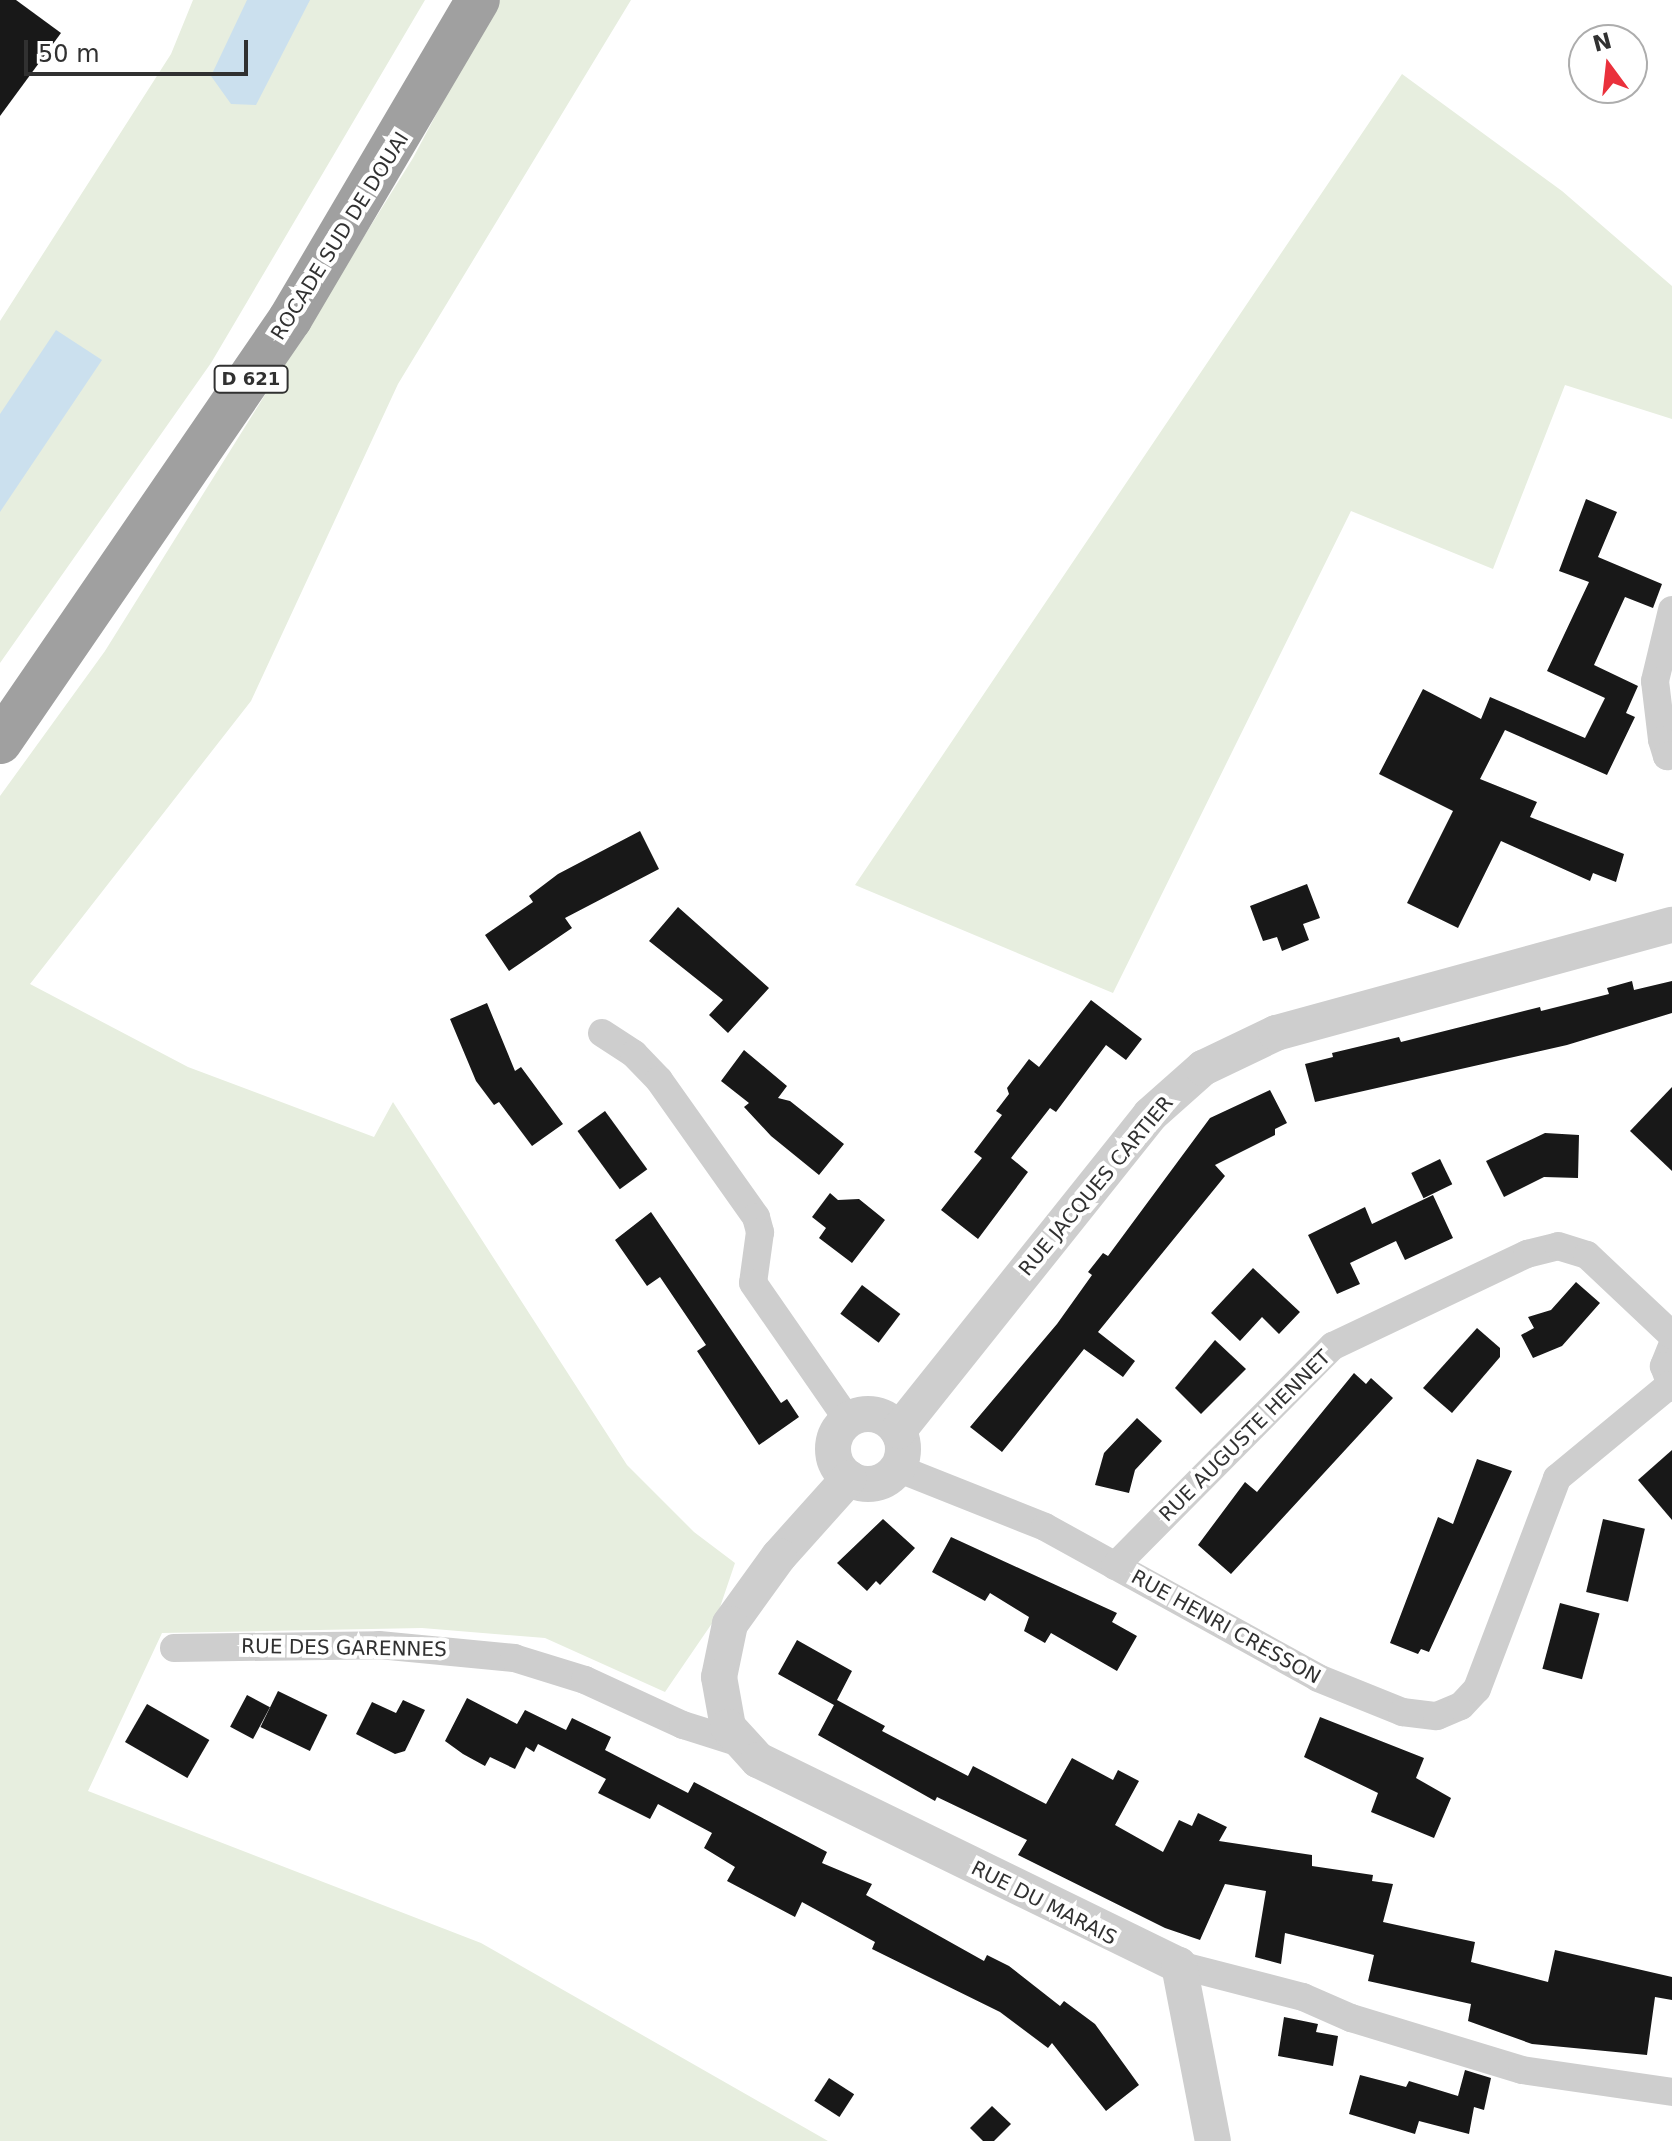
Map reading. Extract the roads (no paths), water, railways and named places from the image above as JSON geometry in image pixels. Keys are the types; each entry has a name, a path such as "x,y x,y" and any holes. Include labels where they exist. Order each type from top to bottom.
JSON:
{"highway":[{"name":"ROCADE SUD DE DOUAI","path":"0,697 228,371 378,126 448,0"},
{"name":"ROCADE SUD DE DOUAI","path":"0,742 290,319 478,0"}],"street":[{"path":"1672,610 1655,681 1662,740 1667,756 1672,755"},
{"name":"RUE JACQUES CARTIER","path":"898,1431 1150,1115 1203,1068 1276,1033 1672,925"},
{"path":"602,1033 634,1054 659,1080 756,1217 760,1232 753,1283 848,1420"},
{"name":"RUE AUGUSTE HENNET","path":"1115,1566 1333,1346 1527,1254 1558,1246 1587,1255 1672,1335"},
{"path":"1671,1386 1664,1366 1672,1346"},
{"name":"RUE HENRI CRESSON","path":"897,1468 1033,1521 1318,1678 1413,1715 1451,1712 1477,1689 1557,1478 1671,1386"},
{"path":"874,1414 898,1431 903,1453 897,1468 871,1484 849,1478 833,1450 837,1434 848,1420 874,1414"},
{"path":"737,1742 723,1712 719,1677 730,1624 779,1556 849,1478"},
{"name":"RUE DES GARENNES","path":"174,1648 379,1645 514,1658 585,1680 683,1725 737,1742"},
{"name":"RUE DU MARAIS","path":"737,1742 758,1760 1179,1965 1318,2002 1351,2018 1511,2067 1672,2092"},
{"path":"1179,1965 1213,2141"}],"water":[{"path":"247,0 310,0 256,105 231,104 211,76"},
{"path":"56,330 102,360 0,512 0,414"}]}
